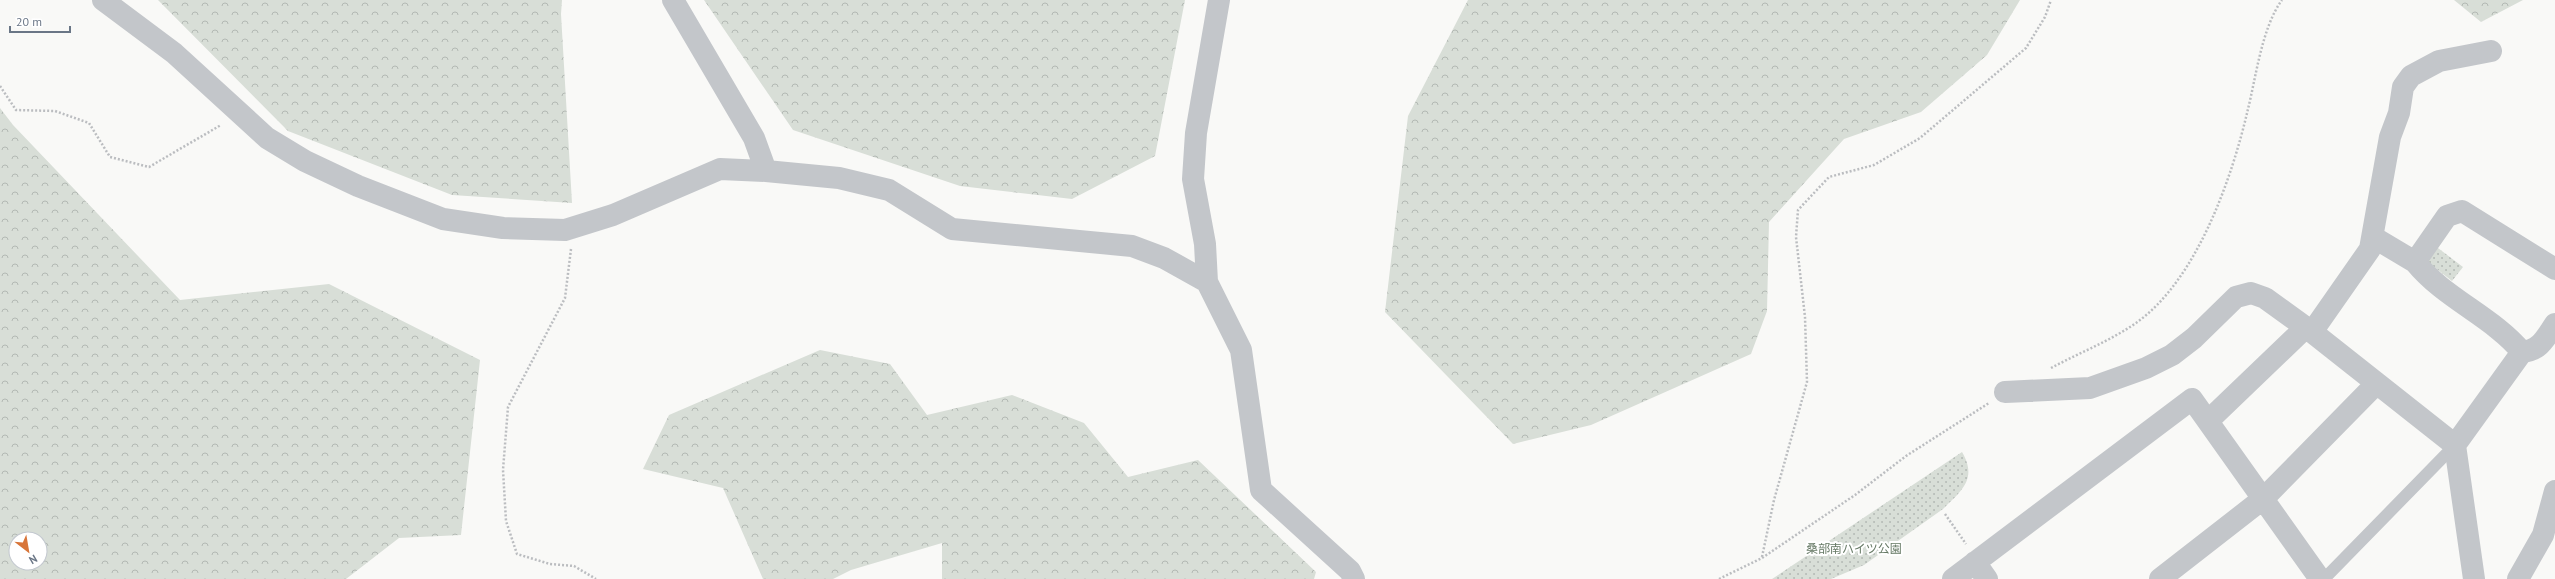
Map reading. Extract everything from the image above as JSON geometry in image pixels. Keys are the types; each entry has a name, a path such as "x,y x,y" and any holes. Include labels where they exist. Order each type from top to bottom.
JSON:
{"street":[{"path":"103,0 174,53 267,138 305,161 379,196 443,219 503,228 565,230 613,215 720,169 766,171 839,178 889,190 952,229 1132,246 1164,258 1206,282"},
{"path":"673,0 754,138 766,171"},
{"path":"1219,0 1196,133 1193,179 1205,244 1206,282 1241,350 1261,490 1350,571 1354,579"},
{"path":"2208,421 2309,330 2370,249 2390,137 2399,113 2403,87 2411,76 2440,61 2491,51"},
{"path":"2415,262 2447,216 2462,211 2555,269"},
{"path":"2373,237 2415,262 2440,286 2509,336 2522,352"},
{"path":"2005,392 2090,388 2140,370 2172,355 2194,338 2236,297 2251,293 2265,298 2309,330 2455,445"},
{"path":"2522,352 2531,352 2540,346 2555,324"},
{"path":"2474,579 2455,445 2522,352"},
{"path":"2160,579 2264,498 2376,384"},
{"path":"1953,579 1980,567 2192,400 2264,498 2320,579"},
{"path":"2518,579 2543,535 2555,491"}],"lane":[{"path":"2324,579 2455,445"}],"path":[{"path":"1762,558 1774,500 1807,382 1805,317 1796,237 1798,210 1829,177 1874,166 1920,138 2026,48 2045,17 2051,0"},
{"path":"2047,370 2136,322 2167,294 2184,270 2211,223 2234,164 2264,41 2282,0"},
{"path":"0,86 16,110 55,111 89,124 110,157 149,167 240,113"},
{"path":"574,227 565,298 508,407 503,470 506,522 517,554 550,564 574,566 596,579"},
{"path":"1719,579 1762,558 1855,495 1906,456 2005,392"},
{"path":"1945,514 1980,567"}],"green space":[{"path":"158,0 562,0 561,14 572,203 452,195 288,131"},
{"path":"704,0 1185,0 1155,156 1072,199 960,186 793,130"},
{"path":"1468,0 2020,0 1987,55 1921,112 1844,139 1769,222 1767,311 1751,354 1591,425 1513,444 1385,312 1408,116"},
{"path":"2454,0 2523,0 2481,22"},
{"path":"0,108 13,125 180,300 329,284 480,360 461,535 399,538 346,579 0,579"},
{"path":"2434,245 2463,267 2452,281 2424,259"},
{"path":"820,350 890,364 927,415 1012,395 1084,423 1128,477 1198,460 1316,572 1314,579 942,579 942,543 851,570 833,579 763,579 723,488 643,469 669,415"},
{"name":"桑部南ハイツ公園","path":"1962,452 1967,461 1968,477 1965,484 1956,496 1943,509 1864,565 1831,579 1772,579"}]}
